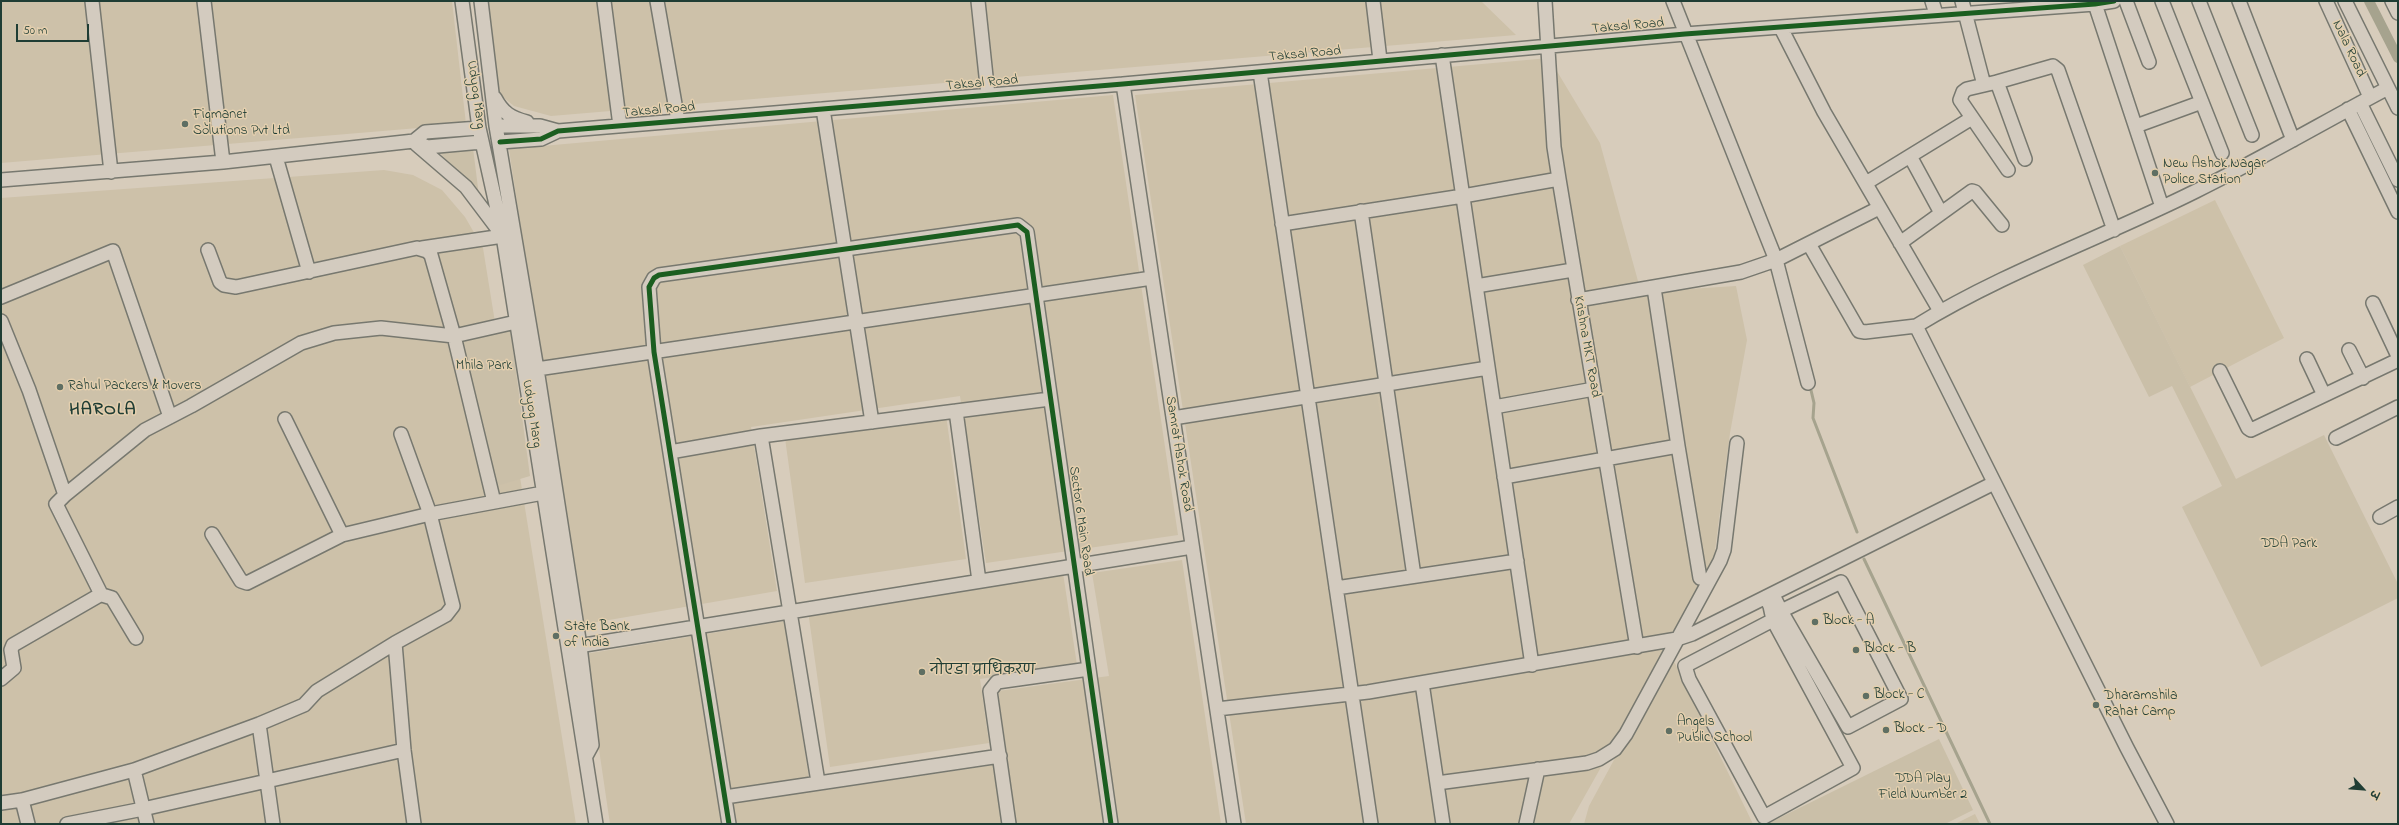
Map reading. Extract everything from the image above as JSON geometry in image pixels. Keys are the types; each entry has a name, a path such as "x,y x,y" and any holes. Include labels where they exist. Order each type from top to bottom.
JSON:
{"street":[{"path":"92,1 111,172"},
{"path":"204,1 223,162"},
{"name":"Udyog Marg","path":"462,1 479,128 503,236 582,746 586,756 596,824"},
{"name":"Udyog Marg","path":"482,1 496,126 500,142 537,369 580,646 592,745 586,756"},
{"path":"604,1 620,126"},
{"path":"657,1 678,121"},
{"path":"978,1 988,95"},
{"path":"1373,1 1380,60"},
{"name":"Krishna MKT Road","path":"1545,1 1554,147 1573,270 1637,647"},
{"path":"1673,1 1776,260 1808,383"},
{"path":"1932,1 1936,14"},
{"name":"Taksal Road","path":"496,126 540,126 558,131 1123,84 1685,34 1781,28 1936,14 1963,7 2066,3 2095,4 2114,1"},
{"path":"2126,1 2149,62"},
{"path":"2162,1 2222,153"},
{"path":"2199,1 2252,135"},
{"path":"2239,1 2293,140"},
{"name":"Nala Road","path":"2326,1 2398,180"},
{"name":"Nala Road","path":"2345,1 2398,108"},
{"path":"2392,1 2398,12"},
{"path":"2095,4 2162,207"},
{"path":"1963,7 1984,85"},
{"path":"1781,28 1824,112 1940,311"},
{"path":"1442,55 1532,665"},
{"path":"2008,170 1960,100 1961,96 1967,89 2051,66 2058,70 2114,230"},
{"path":"1260,72 1371,824"},
{"path":"1997,82 2025,159"},
{"name":"Samrat Ashok Road","path":"1123,84 1234,824"},
{"path":"1809,244 1856,329 1865,332 1916,326 1940,311 2196,192 2388,88"},
{"path":"492,93 501,110 508,116 540,126"},
{"path":"2136,126 2202,102"},
{"path":"823,109 872,422"},
{"path":"2348,109 2398,212"},
{"path":"1866,183 1972,118"},
{"path":"414,141 425,132 479,128"},
{"name":"Taksal Road","path":"500,142 541,139 558,131"},
{"path":"1,180 276,157 414,141 427,147 482,142"},
{"path":"208,250 220,282 229,287 236,287 422,248 503,236 466,187 414,141"},
{"path":"1910,156 1941,213"},
{"path":"276,157 309,272"},
{"path":"1282,224 1463,196 1559,178"},
{"path":"1900,243 1973,191 2002,225"},
{"path":"1578,300 1741,272 1776,260 1879,208"},
{"path":"1361,211 1414,576"},
{"name":"Sector 6 Main Road","path":"845,251 1018,225 1027,232 1111,824"},
{"path":"422,248 431,256 454,336 494,502"},
{"path":"1,297 113,251 170,417"},
{"path":"729,824 654,352 649,287 654,278 659,275 845,251"},
{"path":"1476,286 1573,270"},
{"path":"537,369 1152,278"},
{"path":"1654,288 1700,578"},
{"path":"2372,303 2398,356"},
{"path":"1,321 29,390 65,495"},
{"path":"100,594 100,590 56,504 145,430 301,343 316,338 334,333 381,328 454,336 516,322"},
{"path":"1916,326 2127,748 2168,824"},
{"path":"2349,350 2363,378"},
{"path":"2307,359 2324,395"},
{"path":"2220,371 2248,428 2251,430 2363,378 2398,360"},
{"path":"1173,418 1488,368"},
{"path":"1494,407 1594,390"},
{"path":"670,452 761,436 1050,399"},
{"path":"2336,438 2398,407"},
{"path":"956,411 980,581"},
{"path":"285,419 342,535"},
{"path":"1,803 22,800 134,770 259,724 304,705 317,691 395,643 446,615 453,606 430,514 400,434"},
{"path":"761,436 818,782"},
{"path":"1437,783 1587,763 1599,759 1615,749 1636,719 1677,638 1723,556 1737,444"},
{"path":"1504,478 1678,446"},
{"path":"1217,709 1352,694 1422,683 1637,647 1692,634 1994,483"},
{"path":"212,534 240,581 244,583 342,535 430,514 543,493"},
{"path":"2380,516 2398,507"},
{"path":"567,648 1192,547"},
{"path":"1336,588 1517,561"},
{"path":"1769,595 1777,615 1853,768 1764,817 1688,679 1685,666 1777,615 1841,582 1901,699 1848,728 1777,615"},
{"path":"1,679 14,668 11,650 13,645 100,594 112,598 136,638"},
{"path":"395,643 404,750 414,824"},
{"path":"1009,824 990,691 997,682 1089,670"},
{"path":"1422,683 1443,824"},
{"path":"259,724 273,824"},
{"path":"66,824 143,809 404,750"},
{"path":"724,797 1000,756"},
{"path":"1526,824 1538,769"},
{"path":"134,770 147,824"},
{"path":"22,800 28,824"}],"shaded area":[{"path":"1,1 452,1 466,124 1,163"},
{"path":"488,1 1481,1 1516,35 551,116 514,106 498,93"},
{"path":"1549,58 1600,143 1641,292 1736,286 1747,340 1730,433 1714,558 1685,618 1569,824 1246,824 1135,95"},
{"path":"1113,95 1178,535 986,563 960,396 751,427 777,591 580,625 509,149"},
{"path":"384,170 413,175 442,190 465,217 483,248 576,824 1,824 1,198"},
{"path":"2215,200 2284,338 2190,387 2120,246"},
{"path":"946,415 966,559 805,583 785,438"},
{"path":"1182,560 1221,824 610,824 585,654 785,621 811,792 1008,763 998,691 1109,676 1092,573"},
{"name":"नोएडा प्राधिकरण","path":"1063,573 1077,665 980,679 989,743 830,767 808,611"},
{"name":"Angels Public School","path":"1671,655 1753,824 1584,824 1589,806"},
{"path":"1975,814 1980,824 1955,824"}],"green space":[{"path":"473,148 479,196 440,153"},
{"name":"DDA Park","path":"2120,246 2236,479 2324,435 2398,584 2398,598 2261,667 2182,507 2222,486 2172,386 2149,397 2083,265"},
{"name":"Mhila Park","path":"510,327 530,476 490,488 446,344"},
{"path":"1377,395 1405,568 1337,579 1309,406"},
{"name":"DDA Play Field Number 2","path":"1939,739 1973,810 1945,824 1767,824"}],"waterway":[{"path":"2369,1 2398,58"},
{"path":"1810,386 1814,403 1813,418 1857,532"},
{"path":"1864,559 1990,824"}],"cycle path":[{"path":"500,142 541,139 558,131 1123,84 1685,34 2095,4 2114,1"},
{"path":"729,824 654,352 649,287 654,278 659,275 1018,225 1027,232 1111,824"}],"place":[{"name":"Figmanet Solutions Pvt Ltd","path":"185,124"},
{"name":"New Ashok Nagar Police Station","path":"2155,173"},
{"name":"Rahul Packers & Movers","path":"60,387"},
{"name":"Block - A","path":"1815,622"},
{"name":"State Bank of India","path":"556,636"},
{"name":"Block - B","path":"1856,650"},
{"name":"नोएडा प्राधिकरण","path":"922,672"},
{"name":"Block - C","path":"1866,696"},
{"name":"Dharamshila Rahat Camp","path":"2096,705"},
{"name":"Block - D","path":"1886,730"},
{"name":"Angels Public School","path":"1669,731"}],"district":[{"name":"HAROLA","path":"103,411"}]}
